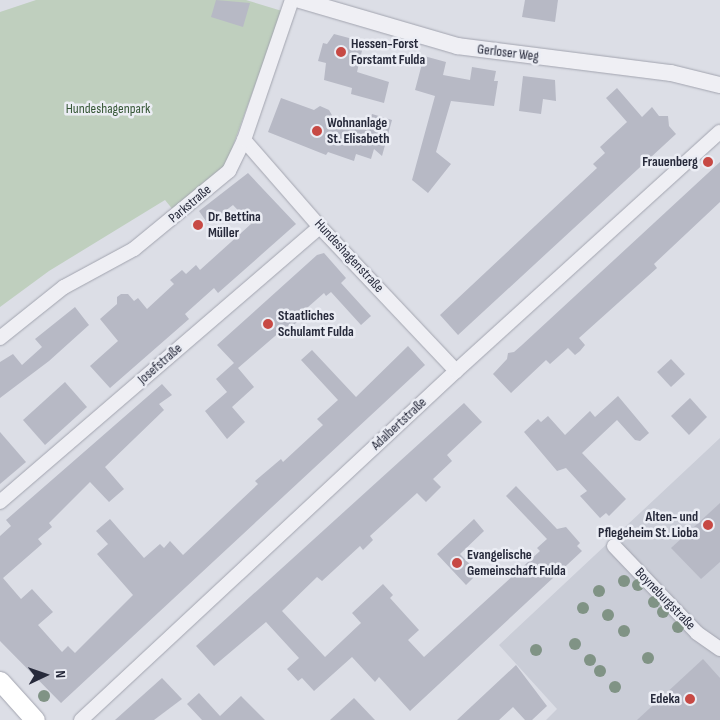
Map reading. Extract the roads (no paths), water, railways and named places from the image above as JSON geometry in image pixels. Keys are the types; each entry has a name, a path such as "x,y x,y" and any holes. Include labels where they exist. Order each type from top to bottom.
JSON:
{"main road":[{"path":"0,681 35,720"}],"street":[{"name":"Parkstraße","path":"0,338 64,287 134,249 229,171 244,140 292,0"},
{"name":"Gerloser Weg","path":"300,0 457,46 671,74 720,85"},
{"name":"Adalbertstraße","path":"81,720 456,371 720,132"},
{"name":"Hundeshagenstraße","path":"244,140 320,227 456,371"},
{"name":"Josefstraße","path":"0,502 320,227"},
{"name":"Boyneburgstraße","path":"614,546 698,633 720,649"}],"place":[{"name":"Hessen-Forst Forstamt Fulda","path":"341,52"},
{"name":"Wohnanlage St. Elisabeth","path":"317,131"},
{"name":"Frauenberg","path":"708,162"},
{"name":"Dr. Bettina Müller","path":"198,225"},
{"name":"Staatliches Schulamt Fulda","path":"268,324"},
{"name":"Alten- und Pflegeheim St. Lioba","path":"708,525"},
{"name":"Evangelische Gemeinschaft Fulda","path":"457,563"},
{"name":"Edeka","path":"690,699"}],"park label":[{"name":"Hundeshagenpark","path":"108,109"}]}
